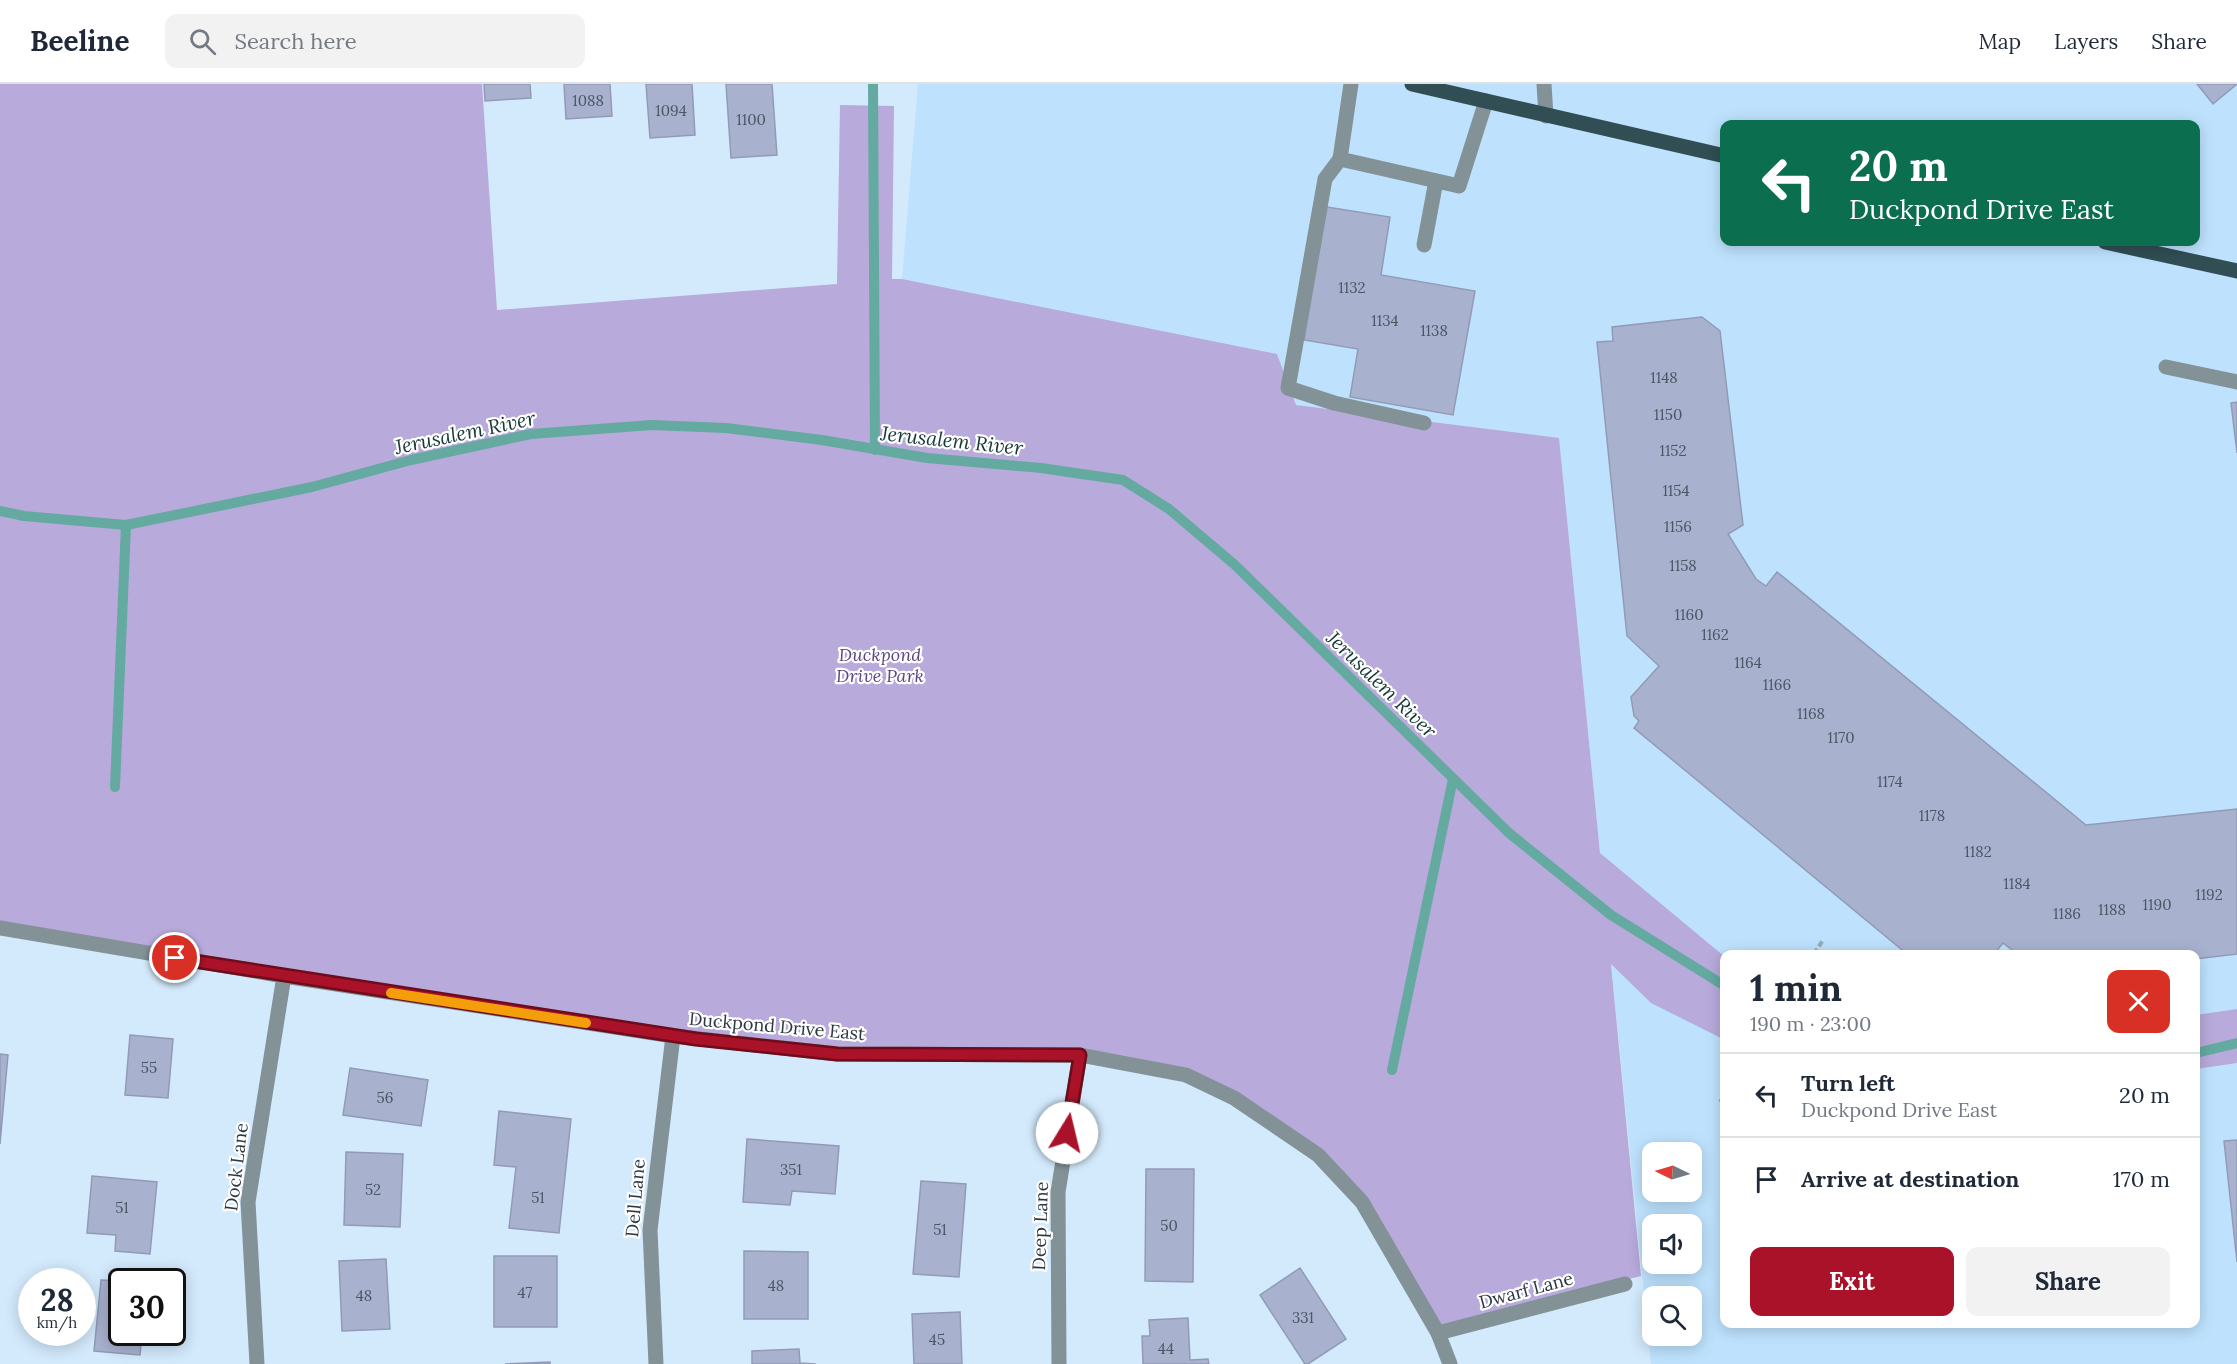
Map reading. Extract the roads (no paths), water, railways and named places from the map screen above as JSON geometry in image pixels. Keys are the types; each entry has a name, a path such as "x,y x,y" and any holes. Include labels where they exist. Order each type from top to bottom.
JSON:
{"main road":[{"path":"1412,84 1720,155"},
{"path":"2123,246 2237,271"}],"street":[{"path":"1351,84 1340,159 1325,179 1288,388 1334,404 1424,423"},
{"path":"1544,84 1546,116"},
{"path":"1340,159 1459,186 1486,101"},
{"path":"1424,244 1436,181"},
{"path":"2166,366 2237,382"},
{"name":"Duckpond Drive East","path":"0,928 284,976 673,1036 837,1054 1080,1055 1186,1075 1234,1098 1318,1155 1362,1202 1437,1333 1450,1364"},
{"name":"Dock Lane","path":"257,1364 248,1202 284,976"},
{"name":"Dell Lane","path":"656,1364 650,1230 673,1036"},
{"name":"Deep Lane","path":"1059,1364 1058,1192 1080,1055"},
{"name":"Dwarf Lane","path":"1437,1333 1625,1284"}],"waterway":[{"path":"873,84 875,450"},
{"name":"Jerusalem River","path":"0,511 24,516 126,525 312,487 411,460 531,434 652,425 726,428 822,440 927,458 1041,468 1123,480 1169,509 1235,565 1509,833 1611,915 1720,983"},
{"path":"115,787 126,525"},
{"path":"1392,1070 1453,779"},
{"name":"Jerusalem River","path":"2200,1052 2237,1043"}],"park label":[{"name":"Duckpond Drive Park","path":"880,664"}]}
